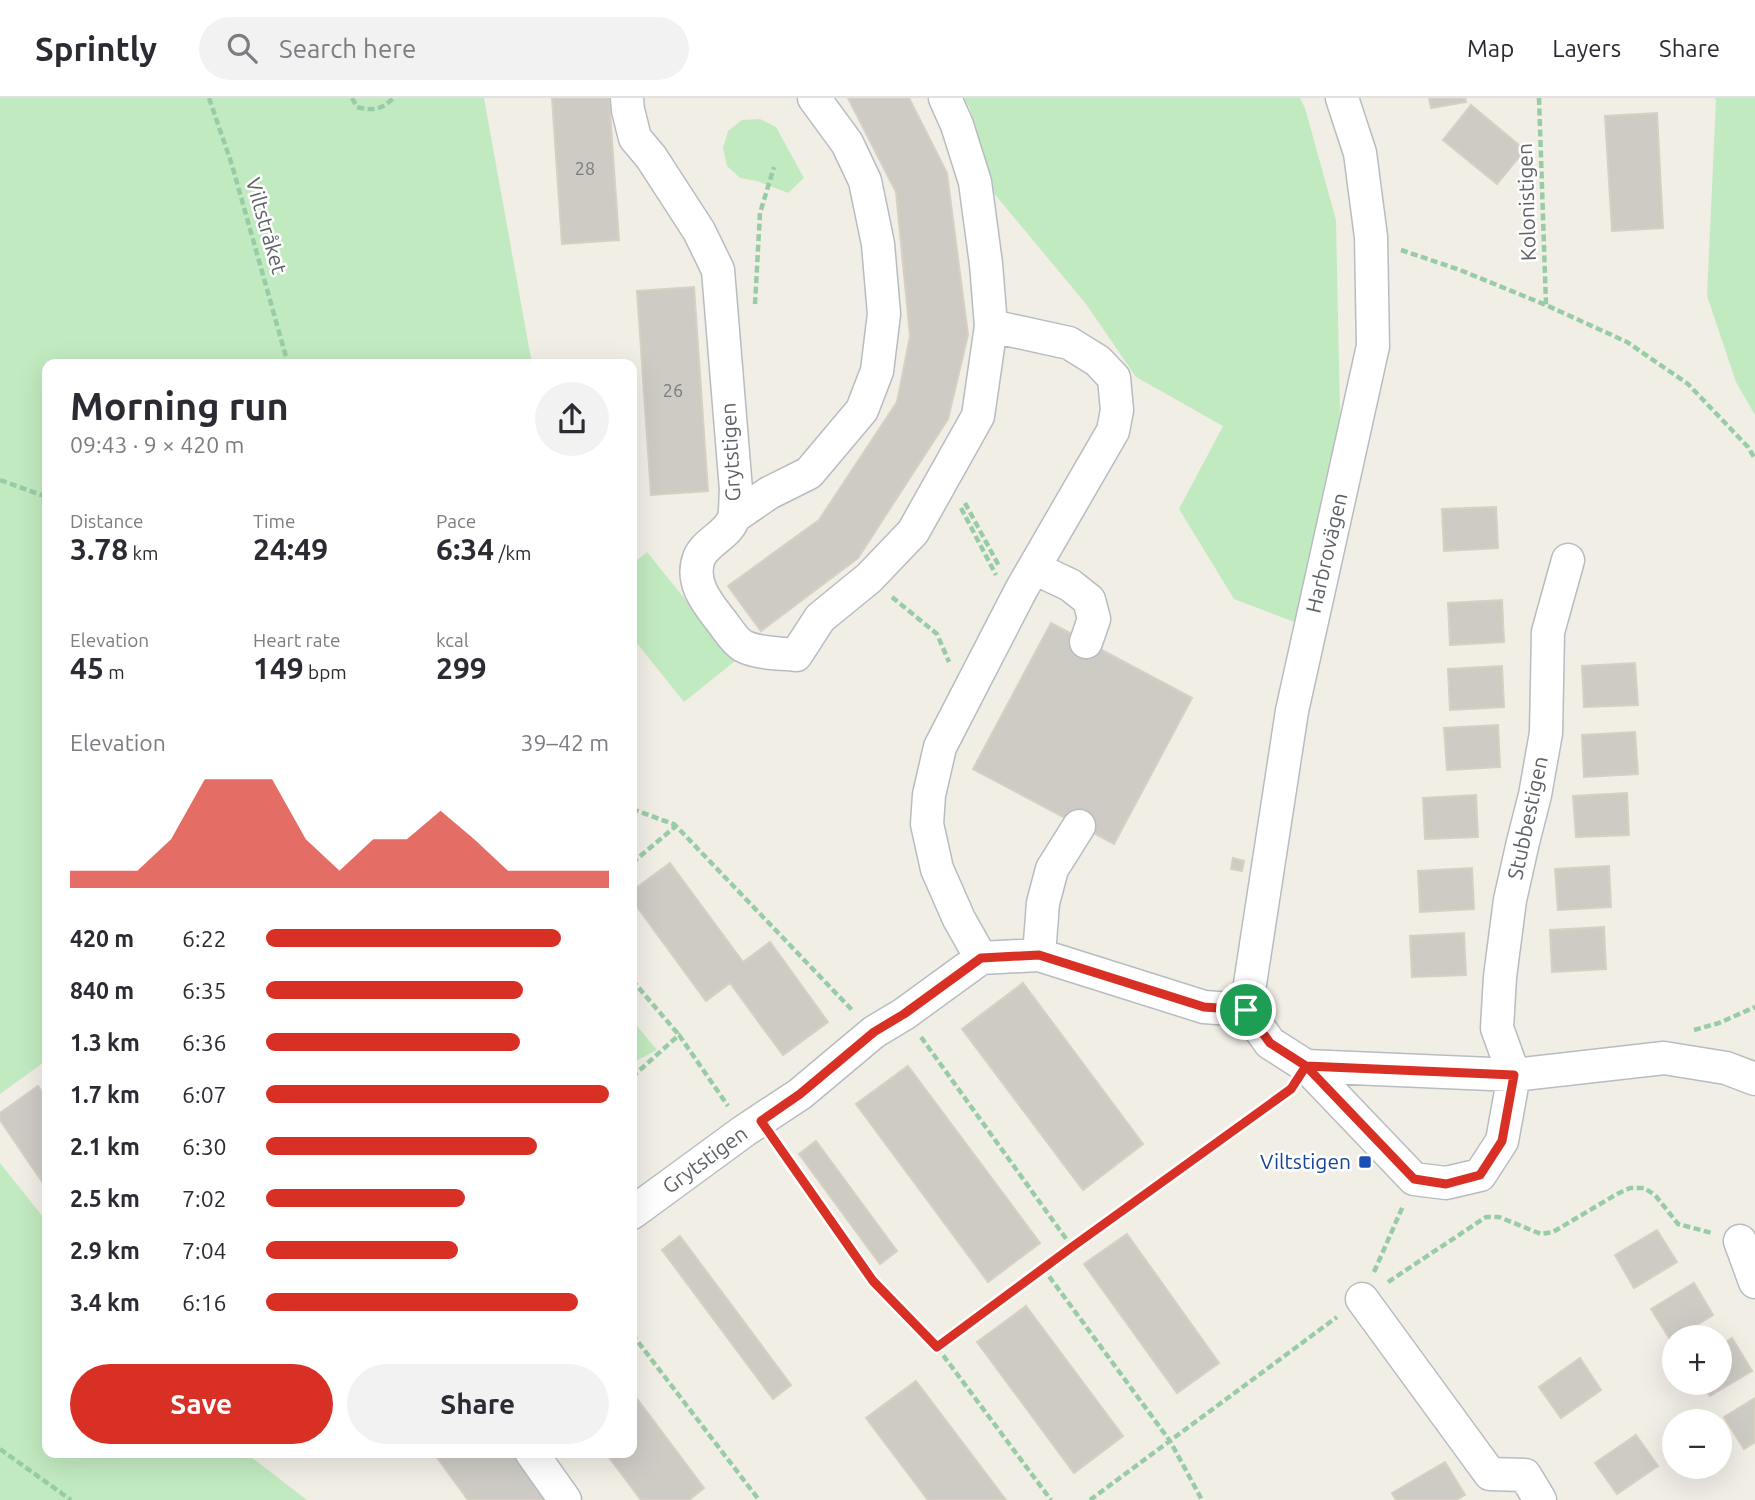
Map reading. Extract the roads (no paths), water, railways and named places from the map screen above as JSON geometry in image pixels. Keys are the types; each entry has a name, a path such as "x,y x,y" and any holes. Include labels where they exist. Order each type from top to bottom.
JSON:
{"street":[{"name":"Grytstigen","path":"627,98 635,138 699,231 718,270 736,490 734,517 728,528 700,556 698,584 704,598 740,645 755,651 796,655 820,618 869,578 913,533 978,416 991,326 986,264 975,182 957,125 945,98"},
{"path":"734,517 769,493 809,473 862,410 877,370 884,314 878,243 865,181 847,143 814,98"},
{"name":"Harbrovägen","path":"1246,1010 1292,711 1373,346 1371,237 1360,153 1342,98"},
{"path":"991,326 1069,343 1098,361 1114,378 1117,410 1112,431 1023,587 940,747 929,795 926,824 937,869 959,919 981,958 1039,955 1204,1007 1246,1010 1270,1043 1306,1066 1414,1179 1446,1184 1480,1175 1502,1141 1514,1075"},
{"name":"Stubbestigen","path":"1514,1075 1497,1028 1500,977 1510,900 1535,795 1546,733 1548,632 1568,560"},
{"path":"1023,587 1070,585 1088,600 1094,619 1086,642"},
{"path":"1039,955 1043,903 1052,869 1079,826"},
{"name":"Grytstigen","path":"637,1209 800,1094 874,1032 904,1014 981,958"},
{"path":"1306,1066 1514,1075 1664,1058 1726,1068 1755,1079"},
{"path":"1740,1241 1755,1282"},
{"path":"1362,1299 1490,1474 1532,1488"},
{"path":"535,1458 565,1500"}],"place":[{"name":"Viltstigen","path":"1365,1162"}]}
